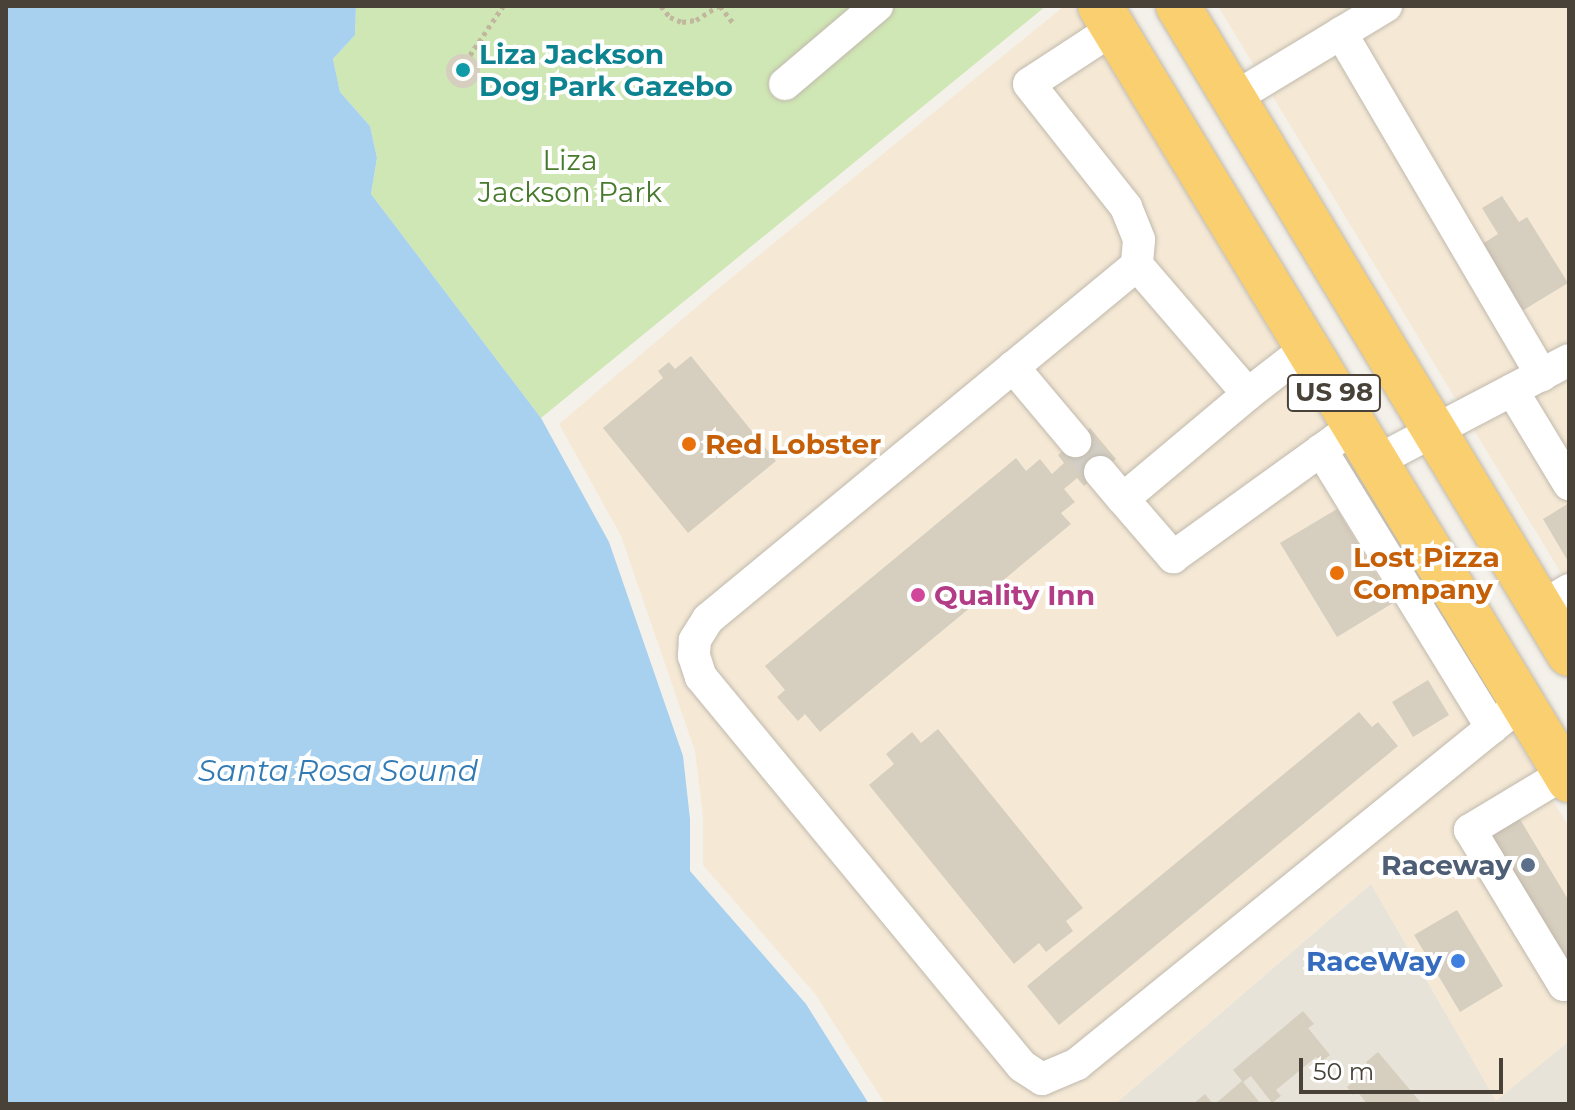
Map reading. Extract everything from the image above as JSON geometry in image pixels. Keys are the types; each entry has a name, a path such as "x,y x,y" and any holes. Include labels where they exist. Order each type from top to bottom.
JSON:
{"highway":[{"name":"US 98","path":"1178,6 1434,431 1555,599 1569,654"},
{"name":"US 98","path":"1106,17 1307,348 1350,446 1507,716 1567,776"}],"street":[{"path":"785,84 877,6"},
{"path":"1234,98 1386,6"},
{"path":"1106,17 1029,84 1126,207 1139,240 1137,265 1248,394"},
{"path":"1100,472 1173,557 1350,446 1434,431 1555,367 1341,33"},
{"path":"1137,265 708,619 695,640 694,656 701,677 1022,1066 1042,1079 1077,1064 1507,716"},
{"path":"1123,499 1307,348"},
{"path":"1013,367 1075,441"},
{"path":"1512,390 1569,484"},
{"path":"1567,776 1470,830 1564,985 1569,982"}],"path":[{"path":"470,55 503,6"},
{"path":"661,6 670,17 682,22 696,20 719,6 735,25"}],"shaded area":[{"path":"1064,6 1073,6 1569,827 1569,1041 1496,1101 1371,884 1115,1104 885,1104 816,995 703,865 703,816 695,751 621,536 559,424 725,283"},
{"path":"1218,6 1569,6 1569,344 1458,403"},
{"path":"1569,376 1569,586 1472,427"},
{"path":"1371,884 1496,1100 1569,1041 1569,1104 1115,1104"}],"green space":[{"name":"Liza Jackson Park","path":"356,6 1046,6 541,418 371,194 377,158 370,126 340,92 333,59 355,35"}],"water":[{"name":"Santa Rosa Sound","path":"6,6 356,6 355,35 333,59 340,92 370,126 377,158 371,194 541,418 609,542 683,756 690,819 690,871 806,1004 869,1104 6,1104"}],"building":[{"name":"Liza Jackson Dog Park Gazebo","path":"463,54 475,59 480,71 475,83 463,88 451,83 446,71 451,59"},
{"path":"1502,196 1519,222 1527,217 1568,283 1517,314 1476,248 1498,234 1482,208"},
{"name":"Red Lobster","path":"691,356 776,461 688,533 603,428 663,378 658,371 669,362 675,369"},
{"name":"Quality Inn","path":"1090,428 1116,459 1084,486 1077,478 1064,489 1075,502 1061,513 1071,524 820,732 805,714 798,721 777,697 785,690 765,666 1016,458 1026,471 1040,459 1052,474 1064,463 1058,455"},
{"path":"1569,503 1569,563 1543,519"},
{"name":"Lost Pizza Company","path":"1337,509 1393,603 1337,637 1280,543"},
{"path":"1428,680 1449,715 1413,737 1392,702"},
{"path":"1359,712 1372,727 1378,722 1398,746 1059,1025 1027,986"},
{"path":"938,729 1083,908 1066,921 1073,931 1046,952 1039,943 1014,964 869,785 894,764 886,754 912,732 921,743"},
{"name":"Raceway","path":"1515,811 1569,901 1569,966 1486,828"},
{"name":"RaceWay","path":"1457,910 1503,986 1460,1012 1414,935"},
{"path":"1303,1011 1314,1024 1308,1028 1330,1055 1321,1062 1316,1057 1276,1090 1281,1096 1272,1103 1251,1076 1243,1082 1261,1104 1215,1104 1242,1081 1233,1070"},
{"path":"1378,1052 1422,1104 1367,1104 1357,1091 1353,1095 1347,1087 1370,1068 1366,1062"},
{"path":"1205,1094 1213,1104 1193,1104"}],"tunnel":[{"path":"1075,441 1100,472"}],"place":[{"name":"Liza Jackson Dog Park Gazebo","path":"463,70"},
{"name":"Red Lobster","path":"689,444"},
{"name":"Lost Pizza Company","path":"1337,573"},
{"name":"Quality Inn","path":"918,595"},
{"name":"Raceway","path":"1528,865"},
{"name":"RaceWay","path":"1458,961"}]}
